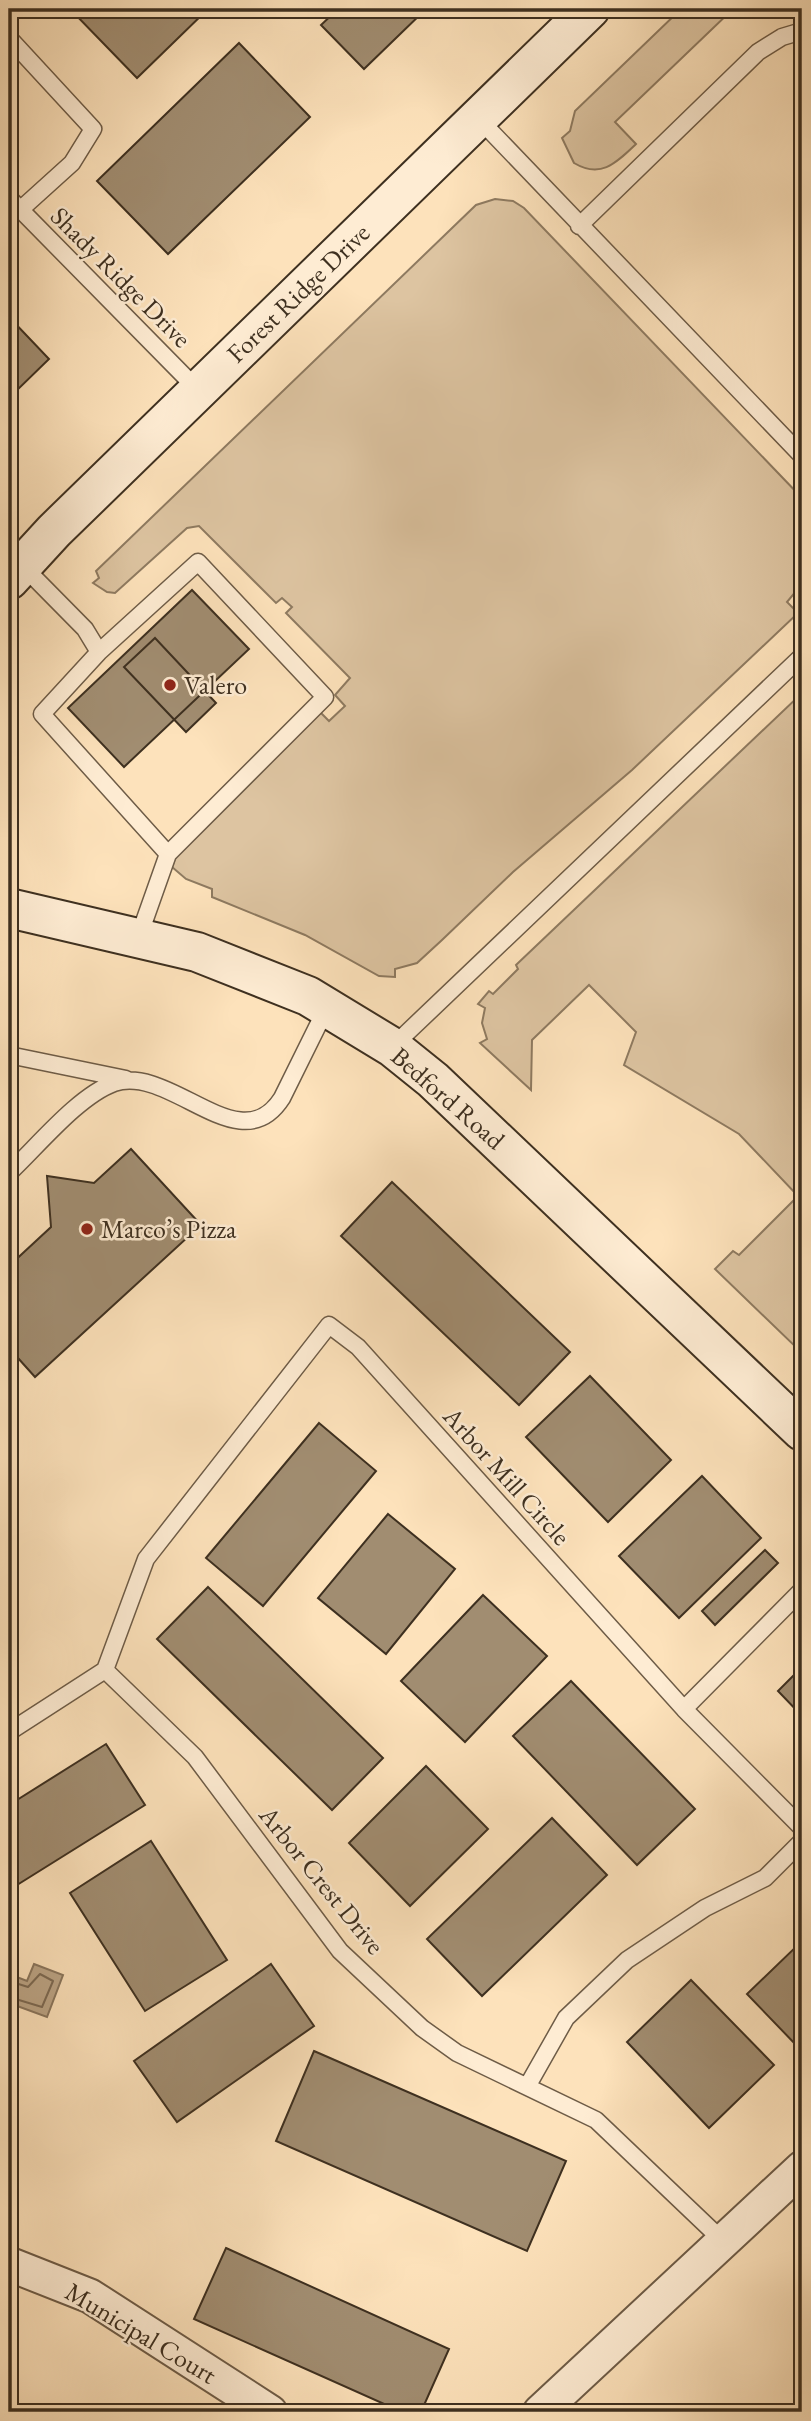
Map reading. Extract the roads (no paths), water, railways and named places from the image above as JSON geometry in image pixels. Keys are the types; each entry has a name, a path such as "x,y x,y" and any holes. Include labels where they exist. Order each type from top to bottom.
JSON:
{"main road":[{"name":"Forest Ridge Drive","path":"13,566 590,9"},
{"name":"Bedford Road","path":"9,908 139,936 197,952 309,996 392,1047 433,1080 802,1431"}],"street":[{"path":"540,2412 802,2168"},
{"name":"Municipal Court","path":"9,2264 90,2296 270,2412"}],"lane":[{"path":"579,226 758,52 782,37 802,31"},
{"path":"9,38 93,129 72,163 15,204"},
{"path":"478,118 802,456"},
{"name":"Shady Ridge Drive","path":"15,204 198,390"},
{"path":"139,936 168,854 325,696 198,562 99,652 41,713 168,854"},
{"path":"13,566 85,629 99,652"},
{"path":"392,1047 802,656"},
{"path":"9,1055 132,1081 176,1094 236,1121 257,1122 274,1110 282,1098 327,1007"},
{"path":"9,1174 94,1092 116,1083 132,1081"},
{"name":"Arbor Mill Circle","path":"105,1670 145,1559 329,1325 358,1347 684,1709 802,1828"},
{"path":"684,1709 802,1590"},
{"path":"9,1732 105,1670"},
{"name":"Arbor Crest Drive","path":"105,1670 195,1757 340,1951 431,2034 457,2053 596,2120 724,2242"},
{"path":"528,2085 566,2018 627,1960 705,1908 765,1878 802,1841"}],"water":[{"path":"34,1964 63,1975 47,2017 9,2003 9,1974 27,1981"}],"place":[{"name":"Valero","path":"170,685"},
{"name":"Marco’s Pizza","path":"87,1229"}]}
